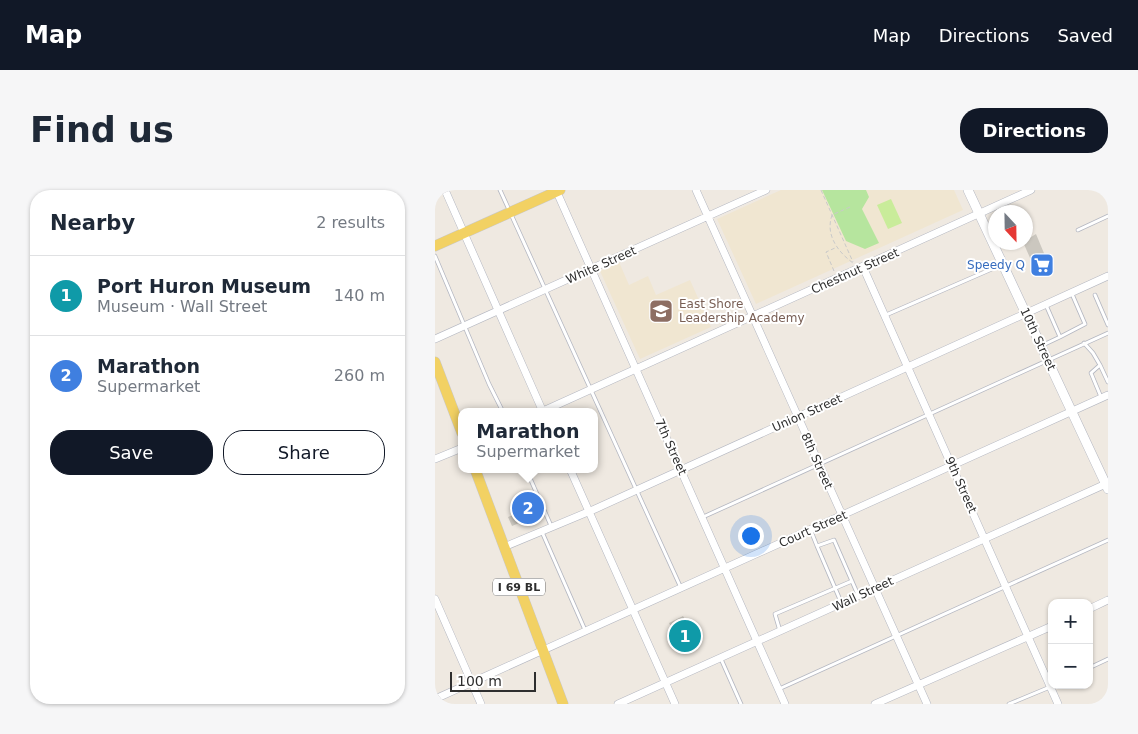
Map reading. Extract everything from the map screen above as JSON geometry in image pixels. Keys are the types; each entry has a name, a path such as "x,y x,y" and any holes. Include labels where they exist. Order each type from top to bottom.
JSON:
{"main road":[{"path":"435,246 557,190"},
{"path":"435,362 458,422"},
{"name":"I 69 BL","path":"476,473 563,704"}],"street":[{"path":"445,190 541,408"},
{"name":"7th Street","path":"557,190 785,704"},
{"name":"8th Street","path":"696,190 927,704"},
{"name":"White Street","path":"435,339 766,190"},
{"name":"10th Street","path":"968,190 1107,485"},
{"name":"Chestnut Street","path":"552,408 1031,190"},
{"name":"9th Street","path":"863,267 1048,677"},
{"name":"Union Street","path":"504,547 543,532 798,418 1108,276"},
{"name":"Court Street","path":"435,699 534,655 542,649 1073,412 1104,396"},
{"path":"435,460 458,450"},
{"path":"572,473 675,704"},
{"name":"Wall Street","path":"618,704 1107,485"},
{"path":"435,599 481,704"},
{"path":"1093,607 1108,600"},
{"path":"875,704 1048,628"},
{"name":"9th Street","path":"1053,689 1059,704"}],"lane":[{"path":"500,190 681,588"},
{"path":"1078,230 1108,216"},
{"path":"435,256 501,408"},
{"path":"885,316 1003,264"},
{"path":"1041,346 1085,324 1071,293"},
{"path":"1095,295 1108,325"},
{"path":"1046,304 1060,337"},
{"path":"703,517 1108,333"},
{"path":"1083,343 1093,353 1108,382"},
{"path":"1100,365 1091,373 1104,396"},
{"path":"527,473 552,528"},
{"path":"811,530 842,604"},
{"path":"543,532 585,630"},
{"path":"817,546 834,540 858,596"},
{"path":"779,689 1108,540"},
{"path":"780,631 775,614 851,581"},
{"path":"720,658 741,704"},
{"path":"1093,666 1108,659"},
{"path":"1009,704 1048,688"}],"path":[{"path":"821,190 832,215 853,263 836,247 831,231 832,215"},
{"path":"832,215 850,207"},
{"path":"835,272 826,252 836,247"}],"shaded area":[{"path":"781,190 954,190 963,210 756,304 717,219"},
{"name":"East Shore Leadership Academy","path":"619,262 629,285 648,276 656,295 690,280 711,327 640,359 600,271"}],"green space":[{"path":"822,190 866,190 869,197 862,209 879,243 865,249 846,241"},
{"path":"891,199 902,223 888,229 877,205"}],"building":[{"path":"1036,234 1051,270 1038,276 1027,250 1033,250 1033,236"},
{"path":"528,498 534,513 523,518 524,521 512,526 508,517 525,510 521,501"},
{"path":"683,616 692,631 695,630 700,639 680,648 670,632 673,631 669,623"}],"place":[{"name":"Speedy Q","path":"1042,265"},
{"name":"East Shore Leadership Academy","path":"661,311"},
{"name":"Marathon","path":"528,508"},
{"name":"Port Huron Museum","path":"685,636"}]}
